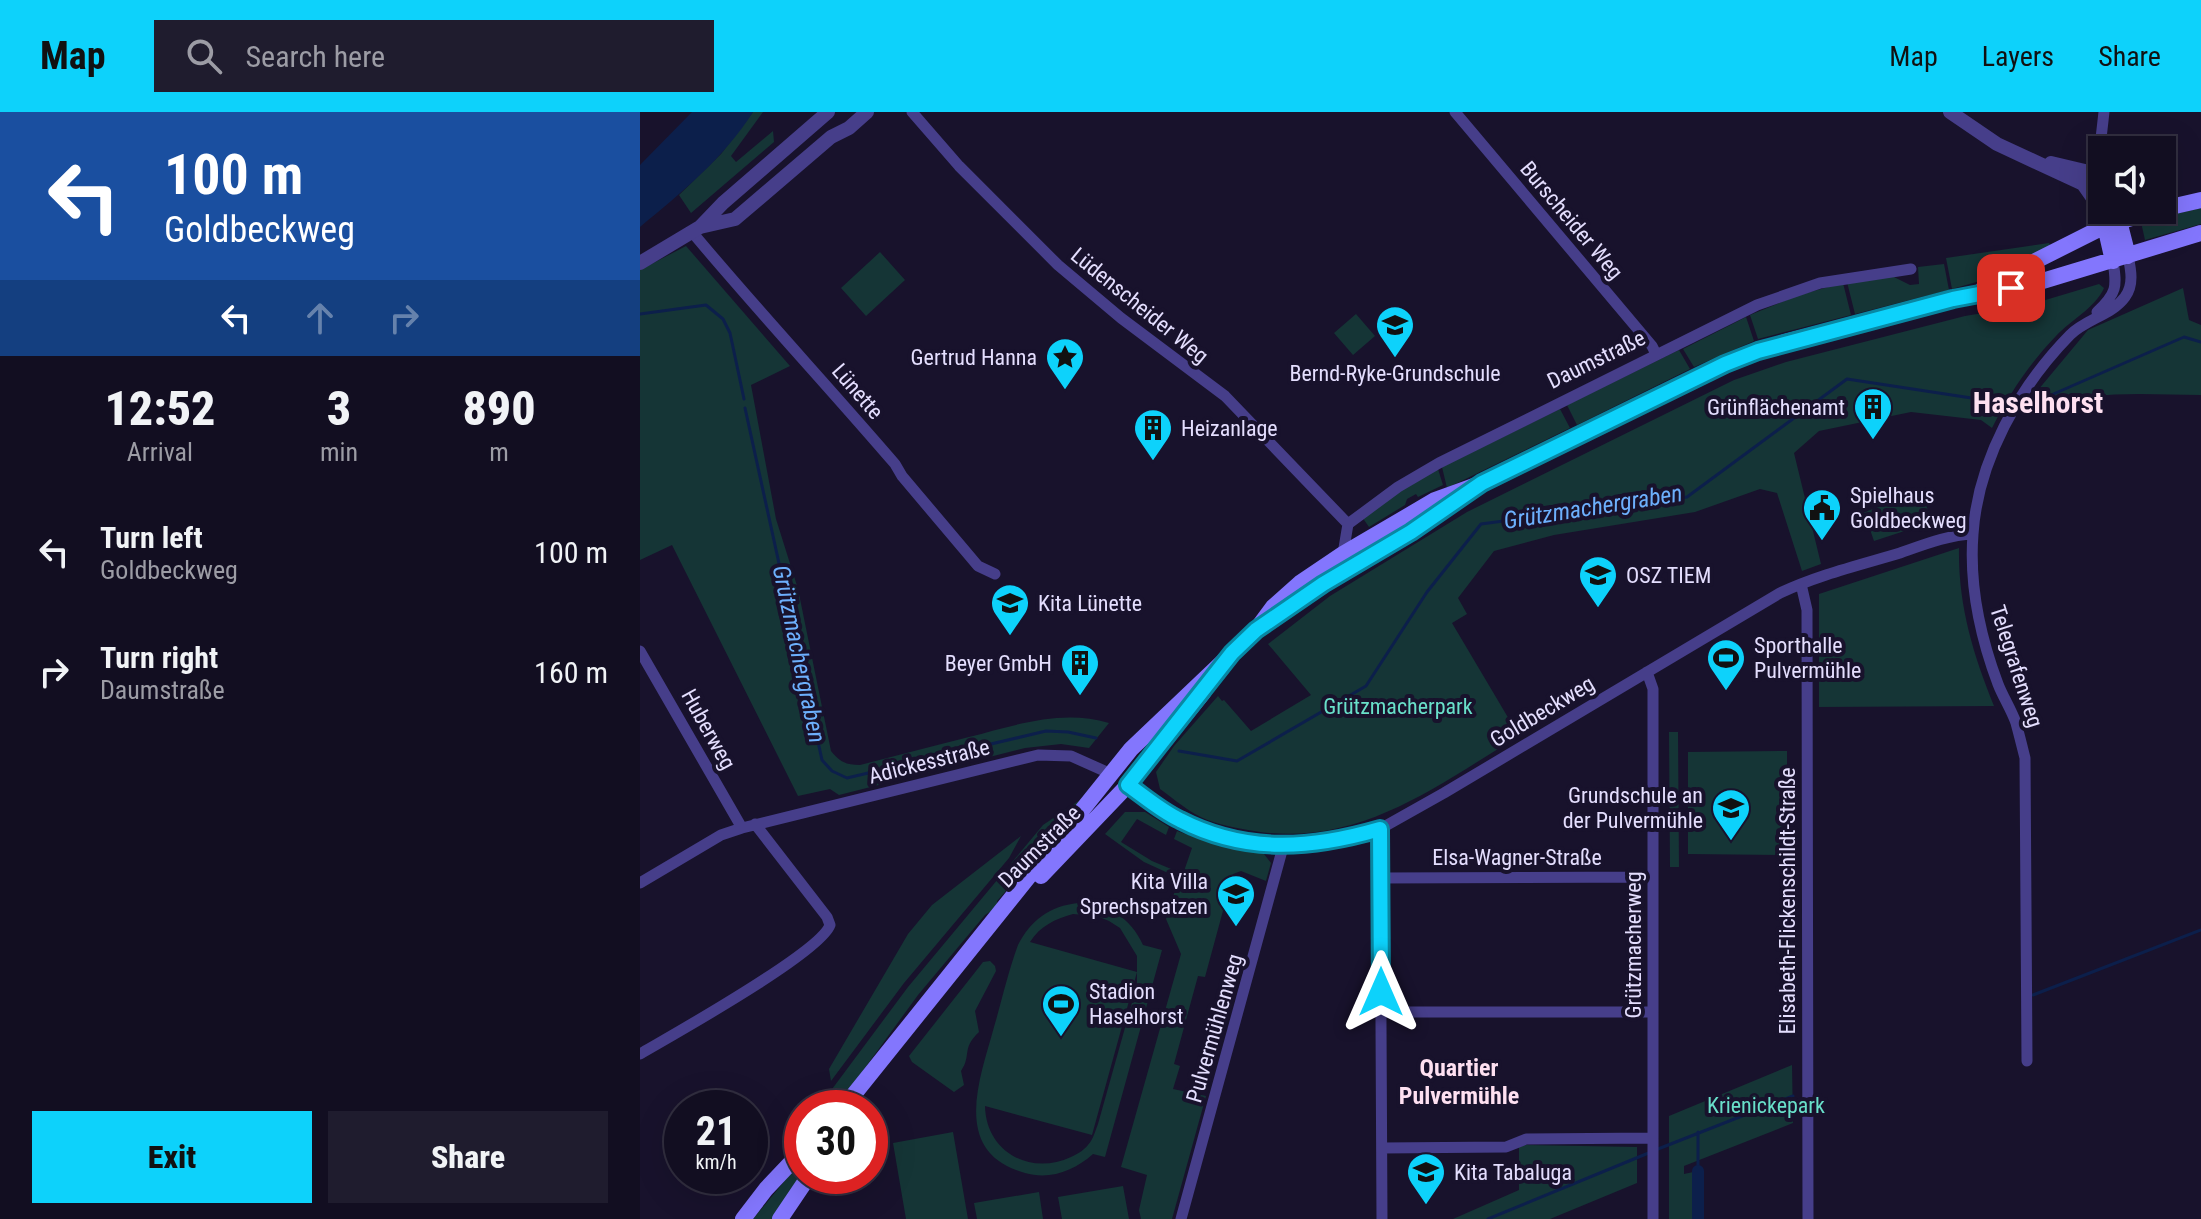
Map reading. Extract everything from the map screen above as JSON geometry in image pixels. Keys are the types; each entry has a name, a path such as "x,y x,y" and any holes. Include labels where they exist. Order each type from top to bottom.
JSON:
{"main road":[{"name":"Daumstraße","path":"2176,206 2201,200"},
{"name":"Daumstraße","path":"1960,298 2103,224"},
{"path":"2114,224 2120,258"},
{"name":"Daumstraße","path":"1256,630 1273,607 1300,583 1435,500 1482,483 1725,364 1758,351 1960,298 2036,283 2201,233"},
{"name":"Daumstraße","path":"858,1090 1131,749 1256,630 1482,483"},
{"name":"Daumstraße","path":"980,936 1128,785 1232,653"},
{"path":"1109,773 1128,785"},
{"name":"Daumstraße","path":"863,1090 875,1070"},
{"path":"743,1219 784,1170"},
{"path":"780,1219 797,1194"}],"street":[{"path":"640,263 696,229 828,112"},
{"path":"696,229 735,219 831,137 849,128 867,112"},
{"name":"Lüdenscheider Weg","path":"912,112 968,175 1058,265 1121,318 1225,396 1348,524"},
{"name":"Burscheider Weg","path":"1455,112 1656,354"},
{"path":"1950,112 1997,144 2083,184 2088,191"},
{"path":"2101,136 2104,112"},
{"path":"2031,160 2077,168 2088,174"},
{"name":"Lünette","path":"696,229 761,314 895,464 978,566 995,574"},
{"name":"Telegrafenweg","path":"2027,1061 2025,758 2015,721 1998,686 1981,634 1973,575 1973,534 1983,481 2008,419 2042,367 2071,334 2114,294 2120,258"},
{"name":"Daumstraße","path":"1348,524 1398,487 1439,463 1757,305 1843,279 1911,269"},
{"path":"1343,554 1348,524"},
{"name":"Goldbeckweg","path":"1128,785 1178,820 1246,842 1283,847 1337,840 1380,829 1780,593 1960,534 1973,534"},
{"name":"Elisabeth-Flickenschildt-Straße","path":"1801,584 1807,610 1808,1219"},
{"name":"Huberweg","path":"640,651 742,828"},
{"name":"Grützmacherweg","path":"1647,672 1653,689 1653,1219"},
{"name":"Adickesstraße","path":"640,883 721,835 742,828 1038,755 1071,756 1109,773"},
{"path":"640,1054 785,966 827,934 830,925 827,917 755,824"},
{"path":"1380,829 1382,1219"},
{"name":"Pulvermühlenweg","path":"1181,1219 1283,847"},
{"name":"Elsa-Wagner-Straße","path":"1380,878 1653,877"},
{"path":"1381,1012 1653,1012"},
{"path":"1382,1148 1506,1147 1526,1139 1653,1143"}],"green space":[{"path":"753,112 763,112 731,156 736,162 773,131 774,142 691,213 679,195 721,154"},
{"path":"2201,208 2201,224 2145,240 2141,224 2176,224 2176,214"},
{"path":"2049,243 2052,248 1980,281 1952,289 1946,258"},
{"path":"686,246 790,366 751,385 776,519 798,589 831,751 844,762 860,765 1039,720 1074,718 1109,723 1089,748 1061,744 1025,748 839,795 830,789 798,796 672,545 640,560 640,270"},
{"path":"880,252 905,280 866,316 841,288"},
{"path":"1944,264 1949,290 1855,314 1847,282 1892,276 1910,285 1919,284 1918,267"},
{"path":"1843,283 1851,315 1758,339 1750,315 1799,295"},
{"name":"Grützmacherpark","path":"2099,284 2104,288 2100,295 2037,357 1992,428 1981,420 1911,412 1819,431 1794,453 1821,564 1802,571 1777,493 1760,489 1695,512 1554,535 1494,551 1458,598 1467,614 1452,623 1519,736 1424,794 1358,823 1323,831 1287,834 1214,822 1191,811 1160,789 1156,772 1174,746 1218,696 1251,731 1311,695 1268,644 1330,596 1467,512 1734,380 1786,362 1965,316 2025,306"},
{"path":"2183,288 2189,320 2201,325 2201,395 2117,395 2029,406 2038,390 2088,330"},
{"path":"1356,314 1375,336 1353,355 1334,333"},
{"path":"1746,317 1754,341 1694,367 1683,349"},
{"path":"1679,350 1690,369 1577,425 1567,405"},
{"path":"1560,409 1570,428 1447,488 1442,467"},
{"path":"1438,469 1443,485 1407,499 1405,505 1369,527 1362,517 1390,496"},
{"path":"1922,493 1932,522 1874,541 1864,512"},
{"path":"1959,548 1961,589 1968,629 1994,706 1819,707 1819,594"},
{"path":"1669,732 1678,732 1679,867 1670,867"},
{"path":"1787,751 1787,855 1688,854 1688,752"},
{"path":"1080,800 1063,826 997,901 997,907 985,915 918,995 849,1090 831,1090 908,987 1043,825"},
{"path":"1125,812 1145,812 1169,827 1166,835 1137,819 1121,842 1152,861 1183,874 1192,848 1174,839 1177,831 1217,845 1264,854 1271,863 1266,881 1241,871 1233,874 1205,977 1198,976 1174,1064 1180,1066 1173,1089 1206,1096 1172,1219 1141,1219 1139,1210 1147,1175 1121,1167 1181,954 1166,919 1179,878 1144,862 1105,834"},
{"path":"1021,836 1009,858 904,983 831,1081 829,1069 908,934 932,905"},
{"name":"Stadion Haselhorst","path":"1078,903 1099,906 1117,914 1132,927 1143,945 1162,950 1105,1157 1093,1154 1061,1172 1034,1175 1002,1163 987,1149 979,1131 976,1112 978,1091 1018,945 1042,916 1059,907","holes":["1073,914 1097,916 1120,928 1137,956 1137,972 1030,942 1043,927 1060,918","1137,972 1137,985 1098,1124 1089,1144 1082,1151 1056,1162 1040,1164 1013,1156 993,1136 985,1106 1092,1135"]},
{"path":"990,961 996,971 975,1011 979,1032 970,1043 961,1071 964,1085 954,1092 912,1062 909,1056 983,962"},
{"name":"Krienickepark","path":"1792,1065 1793,1123 1684,1166 1684,1174 1698,1171 1698,1219 1669,1219 1669,1116"},
{"path":"953,1132 968,1219 906,1219 893,1143"},
{"path":"1519,1147 1637,1147 1637,1183 1550,1219 1453,1219 1519,1190"},
{"path":"784,1182 784,1194 790,1194 774,1219 753,1219"},
{"path":"1123,1186 1129,1219 1062,1219 1058,1197"},
{"path":"1039,1192 1043,1219 977,1219 974,1203"}],"water":[{"path":"692,112 753,112 715,160 640,227 640,165"}],"waterway":[{"path":"640,314 706,305 723,319 730,333 744,399"},
{"name":"Grützmachergraben","path":"2042,399 2184,337 2201,342"},
{"name":"Grützmachergraben","path":"1179,751 1237,761 1366,686 1427,592 1481,524 1687,497 1847,379 1978,399"},
{"name":"Grützmachergraben","path":"745,408 822,760 832,771 847,778 1046,731 1096,738"},
{"path":"2033,995 2201,930"},
{"path":"1658,1149 1793,1096"},
{"path":"1698,1132 1698,1171"},
{"path":"1488,1219 1651,1152"},
{"path":"1698,1171 1698,1219"}],"place":[{"name":"Bernd-Ryke-Grundschule","path":"1395,359"},
{"name":"Gertrud Hanna","path":"1065,391"},
{"name":"Grünflächenamt","path":"1873,441"},
{"name":"Heizanlage","path":"1153,462"},
{"name":"Spielhaus Goldbeckweg","path":"1822,542"},
{"name":"OSZ TIEM","path":"1598,609"},
{"name":"Kita Lünette","path":"1010,637"},
{"name":"Sporthalle Pulvermühle","path":"1726,692"},
{"name":"Beyer GmbH","path":"1080,697"},
{"name":"Grundschule an der Pulvermühle","path":"1731,842"},
{"name":"Kita Villa Sprechspatzen","path":"1236,928"},
{"name":"Stadion Haselhorst","path":"1061,1038"},
{"name":"Kita Tabaluga","path":"1426,1206"}],"district":[{"name":"Haselhorst","path":"2038,403"},
{"name":"Quartier Pulvermühle","path":"1459,1082"}],"route":[{"path":"1381,992 1380,829 1323,843 1283,847 1246,842 1178,820 1128,785 1232,653 1256,630 1296,602 1411,532 1482,483 1725,364 1785,342 1953,299 2011,288"}]}
